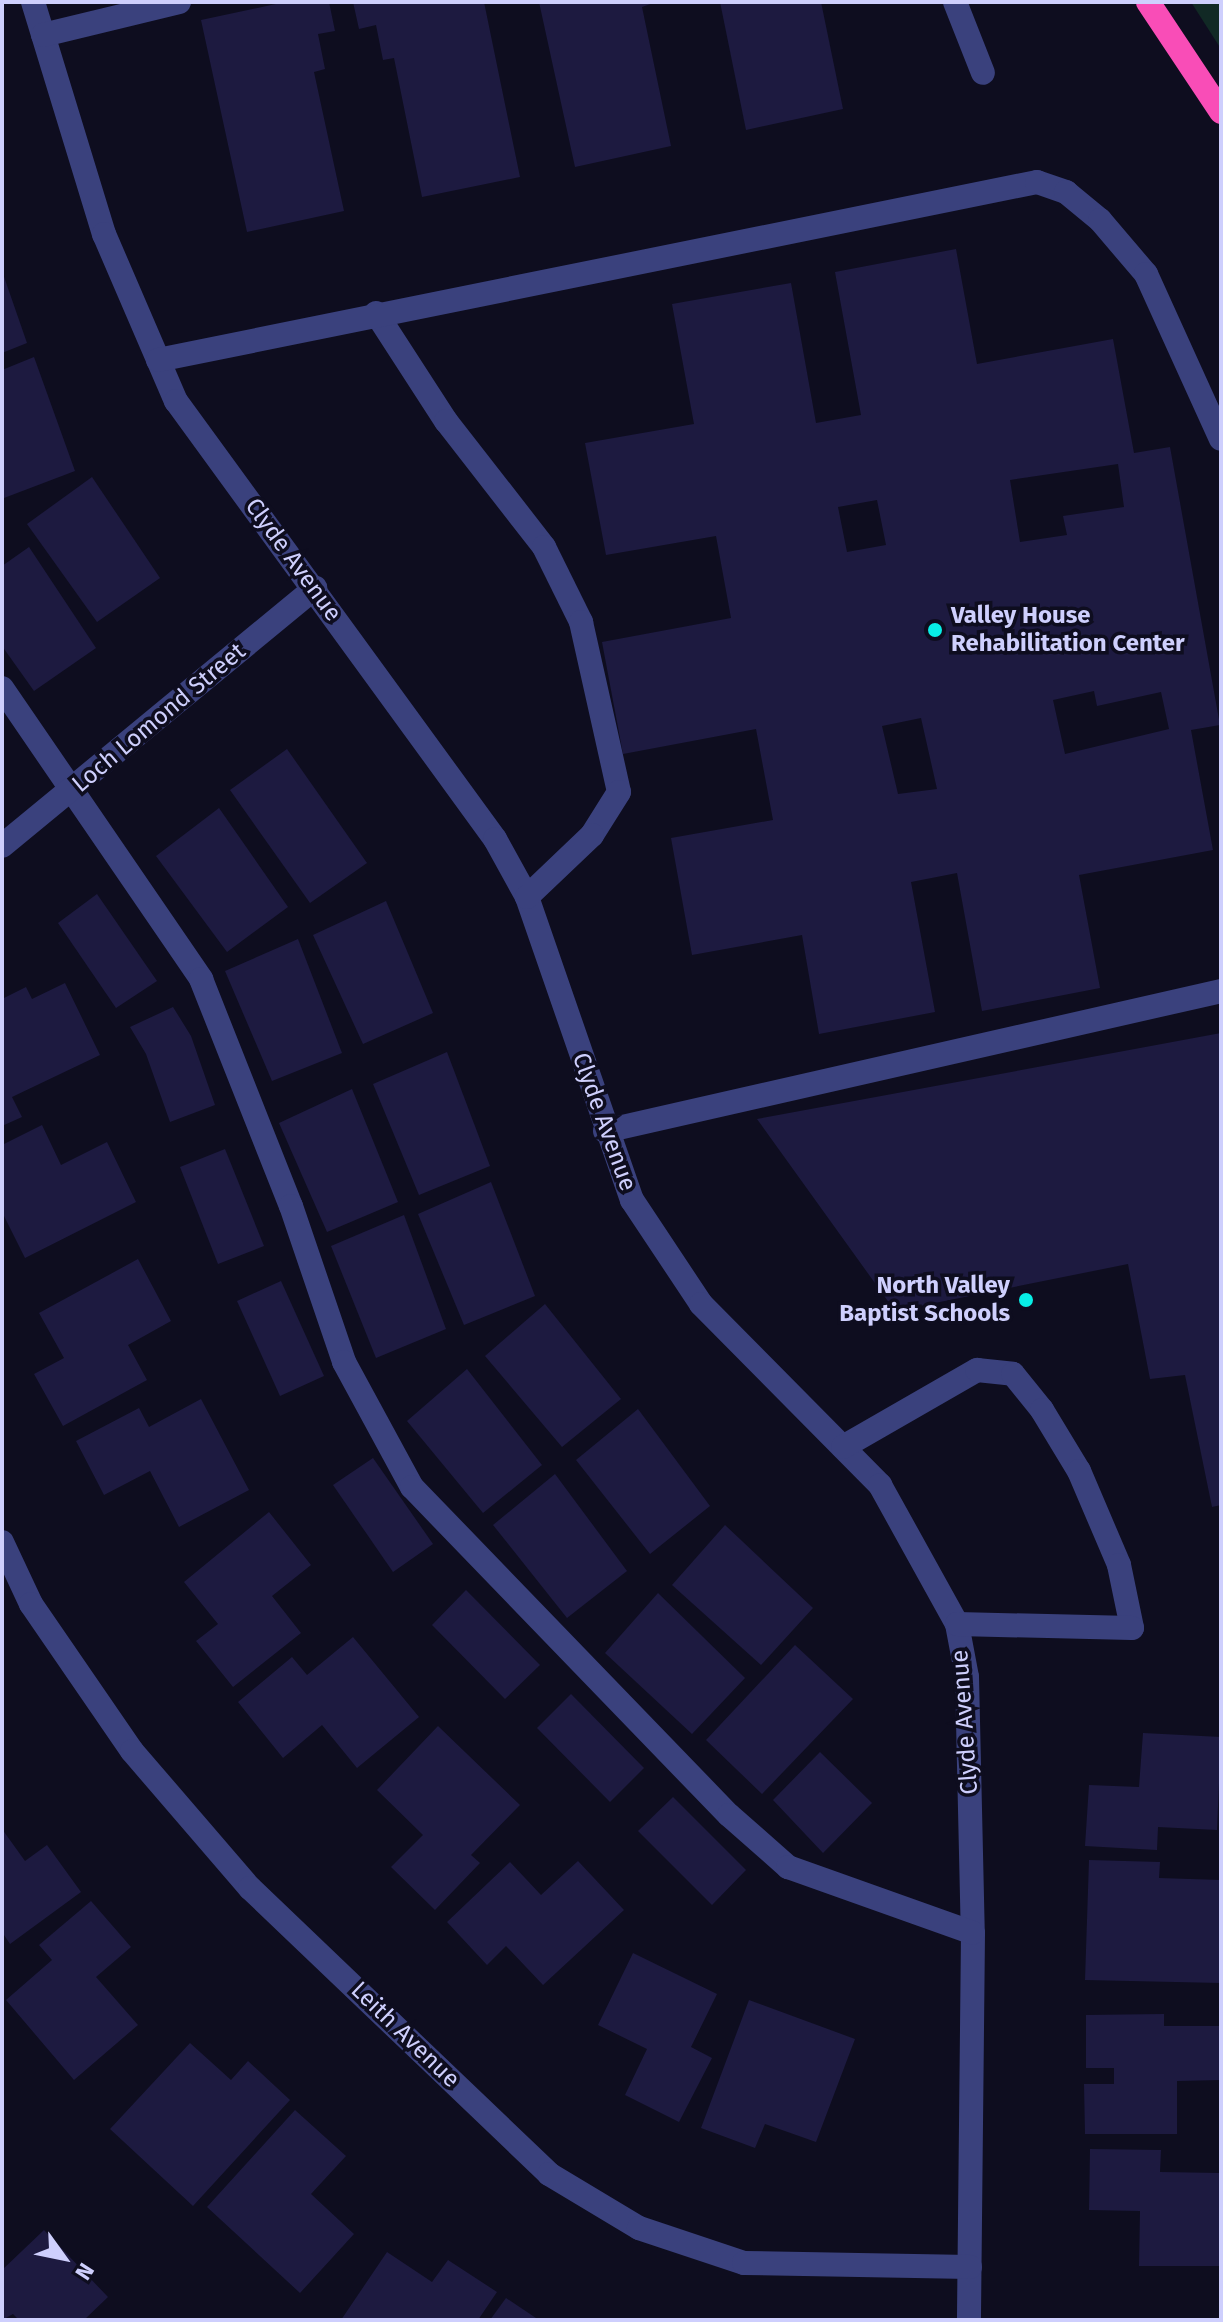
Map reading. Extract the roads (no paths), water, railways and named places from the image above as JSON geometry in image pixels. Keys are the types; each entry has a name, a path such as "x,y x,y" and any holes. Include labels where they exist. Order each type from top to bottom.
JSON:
{"highway":[{"path":"1148,2 1221,112"}],"street":[{"name":"Clyde Avenue","path":"33,2 104,234 176,401 495,839 527,897 605,1131 632,1200 701,1304 880,1485 957,1624 967,1677 973,1933 969,2320"},
{"path":"43,35 179,2"},
{"path":"955,2 983,73"},
{"path":"158,360 376,313 1037,182 1066,192 1100,220 1146,274 1221,439"},
{"path":"376,313 446,421 544,547 581,622 619,792 592,835 527,897"},
{"name":"Loch Lomond Street","path":"2,846 315,588"},
{"path":"2,688 70,793 201,979 291,1206 344,1362 412,1487 729,1815 788,1867 973,1933"},
{"path":"605,1131 1221,991"},
{"path":"843,1447 977,1370 1013,1374 1079,1471 1119,1565 1132,1628 957,1624"},
{"name":"Leith Avenue","path":"2,1542 31,1604 132,1751 250,1888 549,2174 639,2228 744,2263 970,2267"}],"place":[{"name":"Valley House Rehabilitation Center","path":"935,630"},
{"name":"North Valley Baptist Schools","path":"1026,1300"}]}
